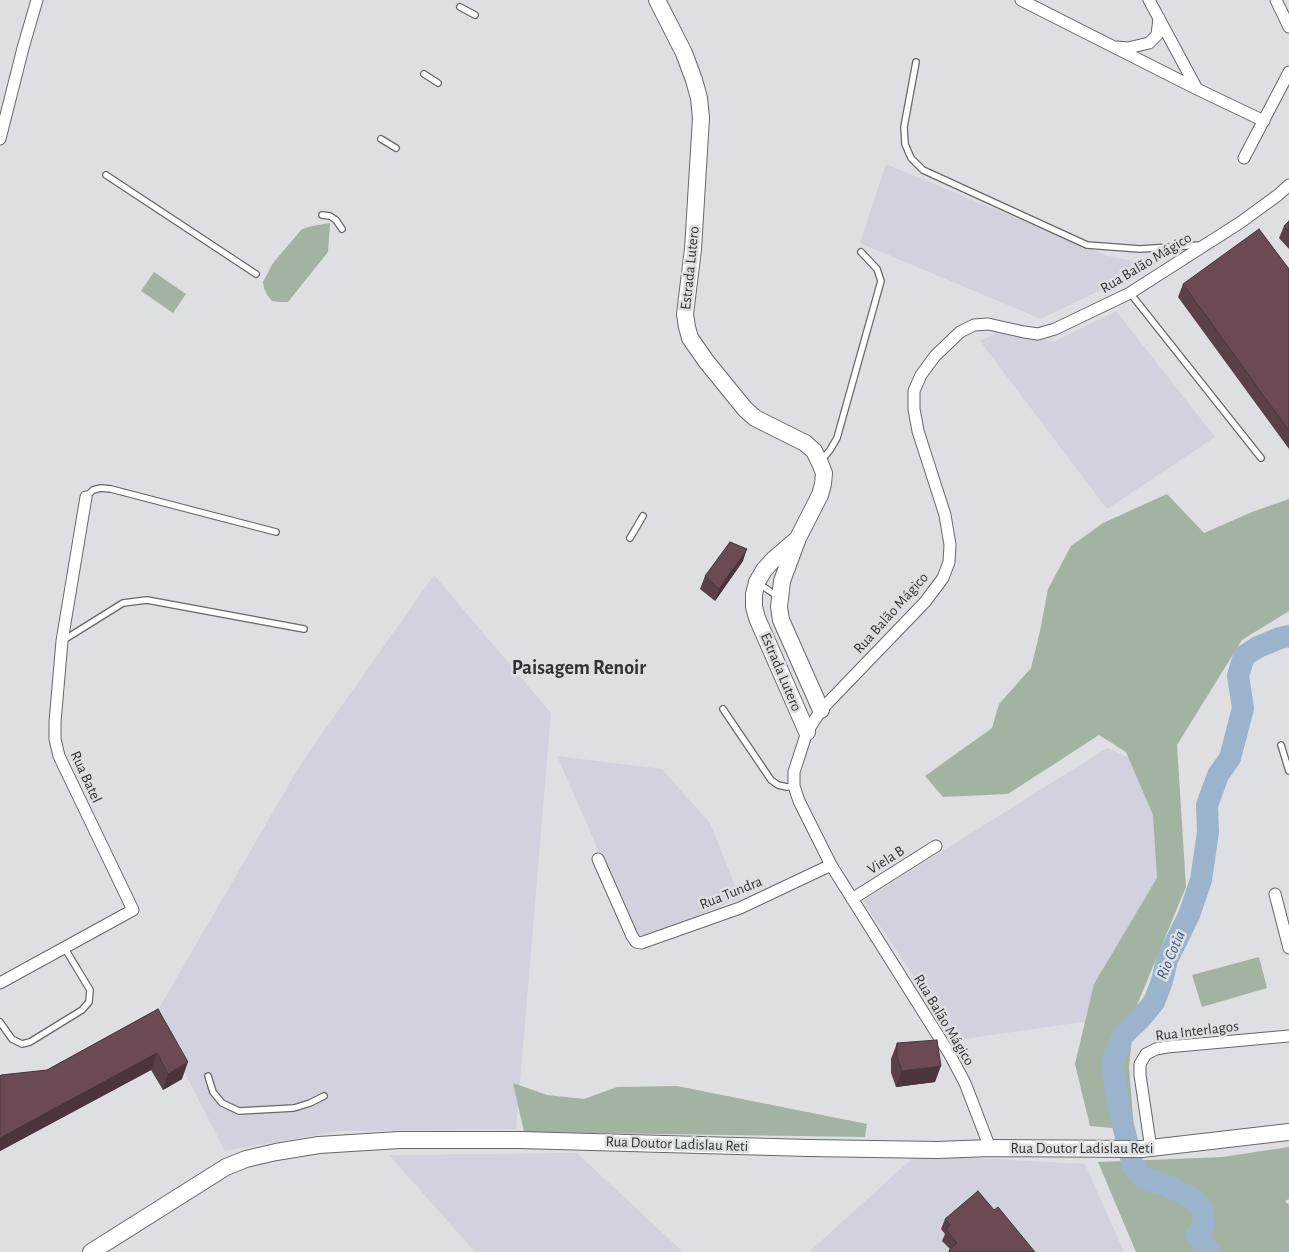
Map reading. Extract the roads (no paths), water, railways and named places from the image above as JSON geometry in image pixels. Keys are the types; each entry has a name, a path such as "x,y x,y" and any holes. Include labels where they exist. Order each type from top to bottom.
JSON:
{"street":[{"path":"0,139 37,0"},
{"name":"Estrada Lutero","path":"657,0 684,52 699,98 701,118 693,249 685,314 690,338 745,409 755,418 805,443 814,451 824,473 820,494 798,538 782,581 779,598 781,620 821,710"},
{"path":"1021,0 1264,121"},
{"path":"1149,0 1197,89"},
{"path":"1276,0 1289,27"},
{"path":"1113,46 1128,48 1149,43 1157,35 1159,18"},
{"path":"1244,158 1289,72"},
{"name":"Rua Balão Mágico","path":"990,1148 964,1083 949,1054 831,865 799,801 794,786 794,772 807,732 821,710 925,602 943,578 948,562 950,545 945,515 918,431 914,409 914,391 921,375 935,356 960,332 974,325 988,324 1038,334 1054,329 1130,294 1241,222 1289,185"},
{"name":"Rua Batel","path":"0,983 133,910 59,756 55,739 62,641 86,497"},
{"name":"Estrada Lutero","path":"798,538 769,564 757,582 754,594 754,607 807,732"},
{"name":"Viela B","path":"852,899 936,846"},
{"name":"Rua Tundra","path":"598,860 632,936 636,942 641,943 740,908 831,865"},
{"path":"1275,894 1289,948"},
{"name":"Rua Interlagos","path":"1147,1149 1140,1075 1140,1064 1146,1054 1167,1046 1289,1036"},
{"name":"Rua Doutor Ladislau Reti","path":"91,1252 226,1167 246,1159 319,1145 399,1140 520,1140 937,1150 990,1148 1147,1149 1289,1132"}],"lane":[{"path":"460,7 474,15"},
{"path":"916,62 904,127 905,144 911,158 923,170 1087,245 1140,249 1206,245"},
{"path":"424,74 438,83"},
{"path":"381,139 396,148"},
{"path":"106,175 256,274"},
{"path":"322,215 330,216 336,220 342,229"},
{"path":"820,463 837,438 881,281 877,269 861,252"},
{"path":"1130,294 1261,458"},
{"path":"86,497 93,490 100,488 111,489 276,532"},
{"path":"630,538 643,516"},
{"path":"757,582 779,598"},
{"path":"62,641 123,603 147,600 304,629"},
{"path":"724,709 771,780 778,784 794,786"},
{"path":"1281,745 1289,771"},
{"path":"0,1022 12,1039 22,1044 30,1042 86,1006 89,1002 90,990 64,947"},
{"path":"208,1076 213,1092 222,1103 239,1111 294,1108 324,1096"}],"waterway":[{"name":"Rio Cotia","path":"1209,1252 1197,1235 1204,1224 1202,1209 1194,1199 1166,1185 1143,1178 1133,1166 1119,1109 1112,1063 1123,1035 1154,1002 1167,960 1189,915 1201,880 1208,832 1207,805 1218,775 1230,758 1243,708 1238,676 1244,656 1258,647 1289,636"}],"district":[{"name":"Paisagem Renoir","path":"579,668"}]}
